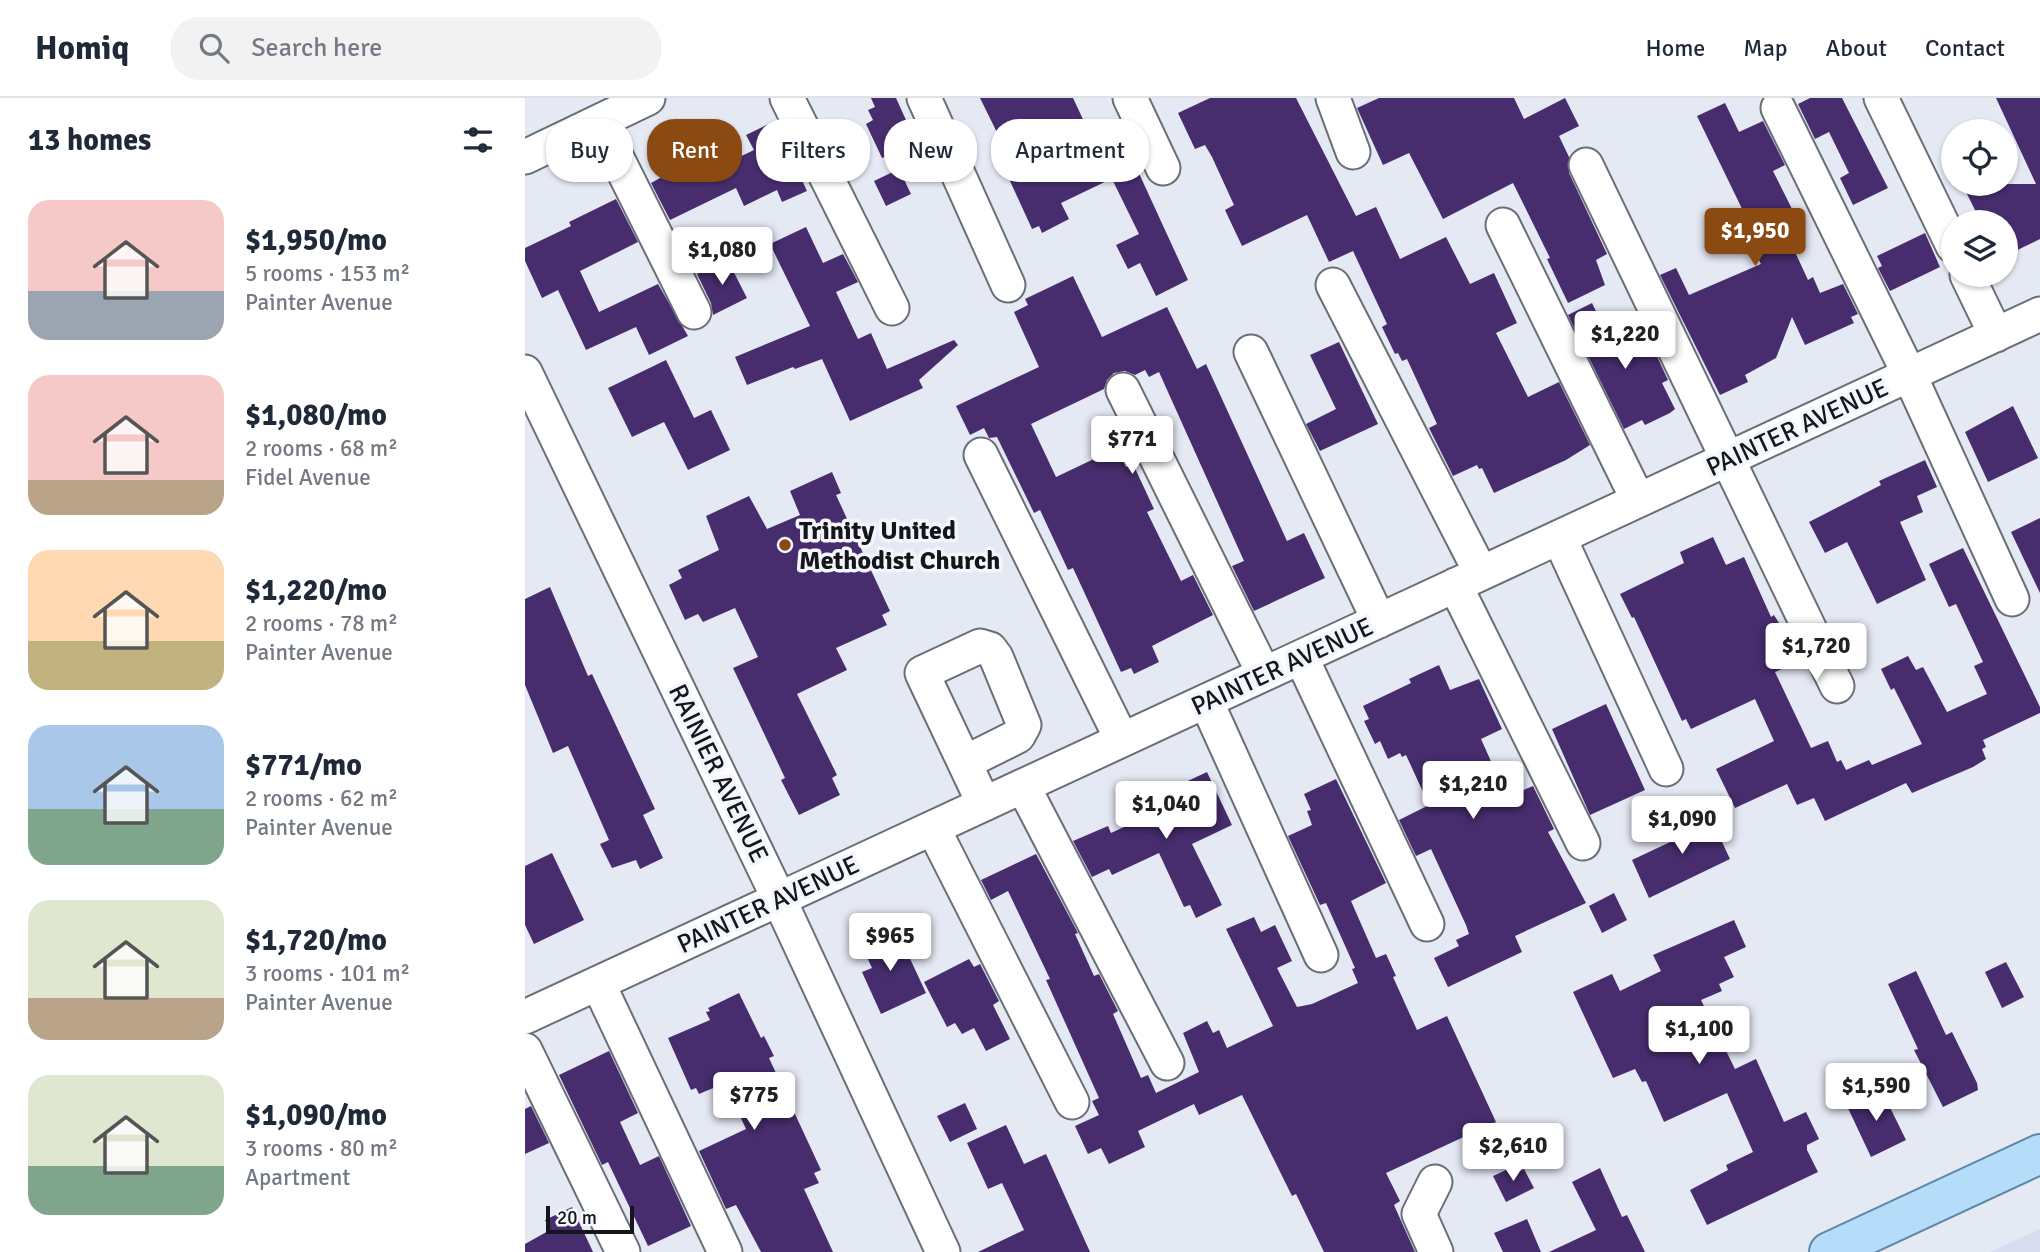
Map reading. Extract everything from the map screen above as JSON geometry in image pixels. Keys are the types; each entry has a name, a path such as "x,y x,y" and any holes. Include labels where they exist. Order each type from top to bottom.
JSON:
{"main road":[{"path":"1829,1252 2040,1154"}],"street":[{"path":"603,119 648,98"},
{"path":"787,98 892,308"},
{"path":"924,98 1008,285"},
{"path":"1130,98 1163,168"},
{"path":"1333,98 1353,152"},
{"path":"1881,98 1941,221"},
{"path":"1777,108 1910,376 2012,599"},
{"path":"525,157 546,147"},
{"path":"1586,165 1837,686"},
{"path":"629,182 694,312"},
{"path":"1503,225 1638,500"},
{"path":"1333,285 1468,579 1583,843"},
{"path":"1973,287 1996,335"},
{"name":"PAINTER AVENUE","path":"525,1017 2040,314"},
{"path":"1251,352 1379,621"},
{"name":"RAINIER AVENUE","path":"525,372 779,899 943,1252"},
{"path":"1123,390 1264,674"},
{"path":"981,455 1122,740"},
{"path":"1559,537 1667,769"},
{"path":"1301,657 1427,924"},
{"path":"1206,701 1321,955"},
{"path":"966,762 984,804"},
{"path":"1023,786 1167,1063"},
{"path":"933,828 1072,1102"},
{"path":"598,983 725,1252"},
{"path":"525,1050 623,1252"},
{"path":"1435,1182 1419,1214 1436,1252"}],"shaded area":[{"path":"2040,1229 2040,1252 1990,1252"}],"building":[{"path":"871,98 896,98 906,119 884,119 882,158 870,132 870,122 873,120 868,110 875,107"},
{"path":"980,98 1073,98 1083,119 991,119"},
{"path":"1210,98 1296,98 1356,216 1376,207 1400,259 1446,237 1470,284 1494,273 1517,323 1496,333 1528,397 1559,382 1590,445 1566,460 1494,493 1482,468 1479,469 1477,465 1453,476 1429,428 1437,424 1407,359 1402,361 1398,353 1395,354 1382,327 1387,324 1353,251 1329,262 1307,215 1242,246 1225,210 1234,205 1212,157 1205,145 1195,149 1178,113"},
{"path":"1379,98 1514,98 1524,119 1565,98 1579,126 1559,136 1569,157 1569,173 1607,254 1596,260 1605,285 1568,303 1547,259 1550,258 1513,183 1443,219 1409,153 1383,165 1357,108"},
{"path":"1810,98 1842,98 1888,188 1853,205 1840,178 1849,173 1829,132 1815,139 1798,104"},
{"path":"1996,98 2040,98 2040,239 2018,250 2018,210 1975,210 1968,196 2018,196 2018,184 2036,184 2018,145 2018,119 2006,119"},
{"path":"1725,103 1739,132 1763,121 1785,165 1773,171 1799,223 1797,225 1801,235 1790,241 1808,280 1813,277 1820,293 1843,284 1858,314 1851,317 1854,323 1805,345 1792,317 1776,358 1745,375 1748,382 1720,395 1660,275 1676,268 1689,295 1761,264 1739,220 1746,217 1697,116"},
{"path":"756,130 756,182 803,182 807,191 782,202 777,190 744,206 736,188 670,220 651,183 742,182 742,156 754,150 746,135"},
{"path":"884,176 884,182 905,182 911,194 886,206 874,181"},
{"path":"1010,182 1105,182 1061,203 1069,219 1042,233 1039,226 1032,229"},
{"path":"1113,182 1143,182 1188,280 1156,296 1140,263 1128,269 1116,245 1139,234"},
{"path":"616,199 638,242 580,271 599,312 658,284 688,336 649,355 636,327 586,350 558,290 542,298 525,261 525,248 571,226 569,222"},
{"path":"806,227 823,263 843,254 858,282 836,292 858,339 871,333 887,369 954,340 958,345 919,380 923,388 850,421 822,359 747,385 735,357 810,326 770,244"},
{"path":"1925,233 1940,267 1890,291 1878,268 1882,266 1877,256"},
{"path":"727,259 747,298 713,315 711,303 697,274"},
{"path":"1073,276 1102,337 1167,307 1197,369 1206,364 1287,541 1304,533 1325,578 1254,611 1232,566 1244,561 1159,372 1149,377 1145,370 1135,375 1125,371 1114,373 1107,380 1104,389 1031,424 1056,477 1117,448 1126,467 1133,464 1154,509 1147,512 1181,581 1193,575 1213,615 1152,646 1159,662 1134,674 1131,668 1121,672 1073,568 1068,570 1040,510 1034,513 997,437 989,438 984,428 970,435 956,406 1039,367 1014,312 1028,305 1025,299"},
{"path":"1592,303 1615,350 1647,335 1668,380 1662,383 1675,409 1670,413 1645,425 1642,420 1624,429 1568,315"},
{"path":"1339,342 1378,424 1320,451 1306,424 1336,409 1310,355"},
{"path":"666,360 694,418 711,410 730,450 688,470 664,422 632,437 608,388"},
{"path":"2013,406 2038,458 1988,482 1965,432"},
{"path":"1925,460 1937,487 1917,496 1923,512 1900,522 1926,580 1877,604 1847,542 1825,553 1809,522 1881,485 1879,481"},
{"path":"832,472 841,493 836,495 890,611 882,615 887,625 836,648 847,670 797,694 837,775 832,778 840,795 799,815 781,780 785,778 733,668 758,657 735,608 703,622 698,614 685,620 669,585 682,578 678,570 719,550 706,516 749,496 767,529 800,515 790,491"},
{"path":"2040,518 2040,593 2011,532"},
{"path":"1713,537 1726,565 1744,557 1771,617 1774,615 1779,623 1797,662 1775,672 1811,748 1828,741 1837,762 1841,760 1846,770 1869,760 1872,765 1922,744 1894,688 1891,690 1881,669 1908,656 1916,670 1923,667 1947,712 1987,694 1974,666 1983,662 1956,604 1949,607 1929,564 1963,548 2040,707 2040,713 1983,740 1986,747 1982,749 1986,759 1973,767 1912,793 1906,783 1825,821 1814,798 1797,805 1787,784 1735,808 1716,769 1774,741 1755,699 1691,729 1686,719 1682,721 1634,617 1632,618 1620,594 1684,563 1680,552"},
{"path":"550,587 588,676 592,674 655,809 643,815 663,858 640,869 636,860 612,868 600,844 609,840 568,746 553,753 525,685 525,599"},
{"path":"1439,665 1450,690 1479,679 1502,729 1481,739 1507,797 1533,786 1554,829 1548,832 1586,903 1515,936 1522,952 1448,987 1434,958 1459,946 1456,940 1469,934 1431,849 1416,856 1399,820 1429,805 1406,755 1402,757 1400,753 1388,759 1380,741 1375,744 1364,721 1369,719 1363,706 1411,683 1409,679"},
{"path":"1606,704 1645,790 1590,815 1552,729"},
{"path":"1207,772 1232,825 1192,844 1222,905 1196,918 1190,905 1184,907 1159,853 1112,875 1109,869 1092,877 1073,841 1108,826 1111,833 1152,814 1145,801"},
{"path":"1336,779 1386,883 1351,901 1376,958 1386,954 1396,976 1393,977 1417,1030 1447,1016 1496,1122 1386,1173 1400,1201 1394,1205 1415,1252 1324,1252 1296,1194 1292,1196 1242,1095 1199,1115 1194,1104 1138,1131 1145,1147 1109,1164 1101,1148 1088,1154 1075,1126 1099,1115 1092,1101 1099,1098 1046,980 1050,979 1008,891 991,900 981,880 1036,854 1078,933 1075,934 1094,976 1099,974 1118,1011 1113,1014 1141,1078 1148,1075 1156,1093 1199,1072 1183,1033 1207,1021 1213,1033 1219,1030 1227,1048 1273,1026 1226,929 1254,917 1261,932 1275,925 1292,961 1277,968 1297,1007 1312,1004 1358,983 1352,969 1355,968 1326,903 1320,905 1288,836 1312,825 1307,811 1311,810 1304,794"},
{"path":"1707,810 1730,859 1649,898 1632,860 1685,835 1679,823"},
{"path":"552,853 584,920 534,944 525,925 525,866"},
{"path":"1614,893 1627,920 1602,933 1589,906"},
{"path":"1734,920 1746,947 1724,957 1734,977 1719,984 1722,991 1701,1000 1735,1069 1756,1059 1784,1122 1806,1112 1819,1139 1807,1145 1818,1172 1707,1225 1690,1190 1728,1170 1726,1165 1753,1152 1727,1093 1664,1122 1646,1081 1642,1082 1635,1069 1613,1078 1573,992 1612,974 1620,991 1661,971 1653,955"},
{"path":"888,929 899,954 906,950 926,993 881,1014 862,972 872,968 860,942"},
{"path":"969,959 974,967 980,964 999,1001 993,1005 1010,1039 986,1051 974,1028 962,1034 955,1023 947,1027 924,982"},
{"path":"2006,962 2024,997 2002,1008 1985,972"},
{"path":"1916,971 1946,1035 1952,1032 1977,1083 1978,1090 1943,1107 1914,1050 1918,1049 1888,984"},
{"path":"739,993 761,1038 764,1036 774,1056 769,1058 821,1170 814,1173 819,1183 804,1189 833,1252 761,1252 736,1205 726,1209 699,1151 746,1129 725,1083 699,1094 696,1088 691,1090 668,1038 710,1020 706,1012 710,1011 708,1008"},
{"path":"609,1051 638,1113 620,1122 640,1165 659,1156 691,1226 648,1246 608,1162 602,1165 559,1075"},
{"path":"1880,1087 1906,1140 1871,1157 1847,1106"},
{"path":"965,1103 977,1129 950,1142 937,1116"},
{"path":"531,1106 549,1143 525,1154 525,1109"},
{"path":"1006,1125 1024,1164 1046,1154 1090,1252 978,1252 1024,1230 1002,1183 988,1189 967,1143"},
{"path":"1517,1165 1520,1171 1524,1169 1534,1188 1506,1202 1493,1176"},
{"path":"1600,1168 1622,1217 1627,1215 1645,1252 1549,1252 1596,1230 1572,1182"},
{"path":"572,1207 593,1252 525,1252 525,1244 550,1230 545,1220"},
{"path":"1527,1219 1541,1252 1503,1252 1494,1233"}],"place":[{"name":"Trinity United Methodist Church","path":"785,545"}]}
